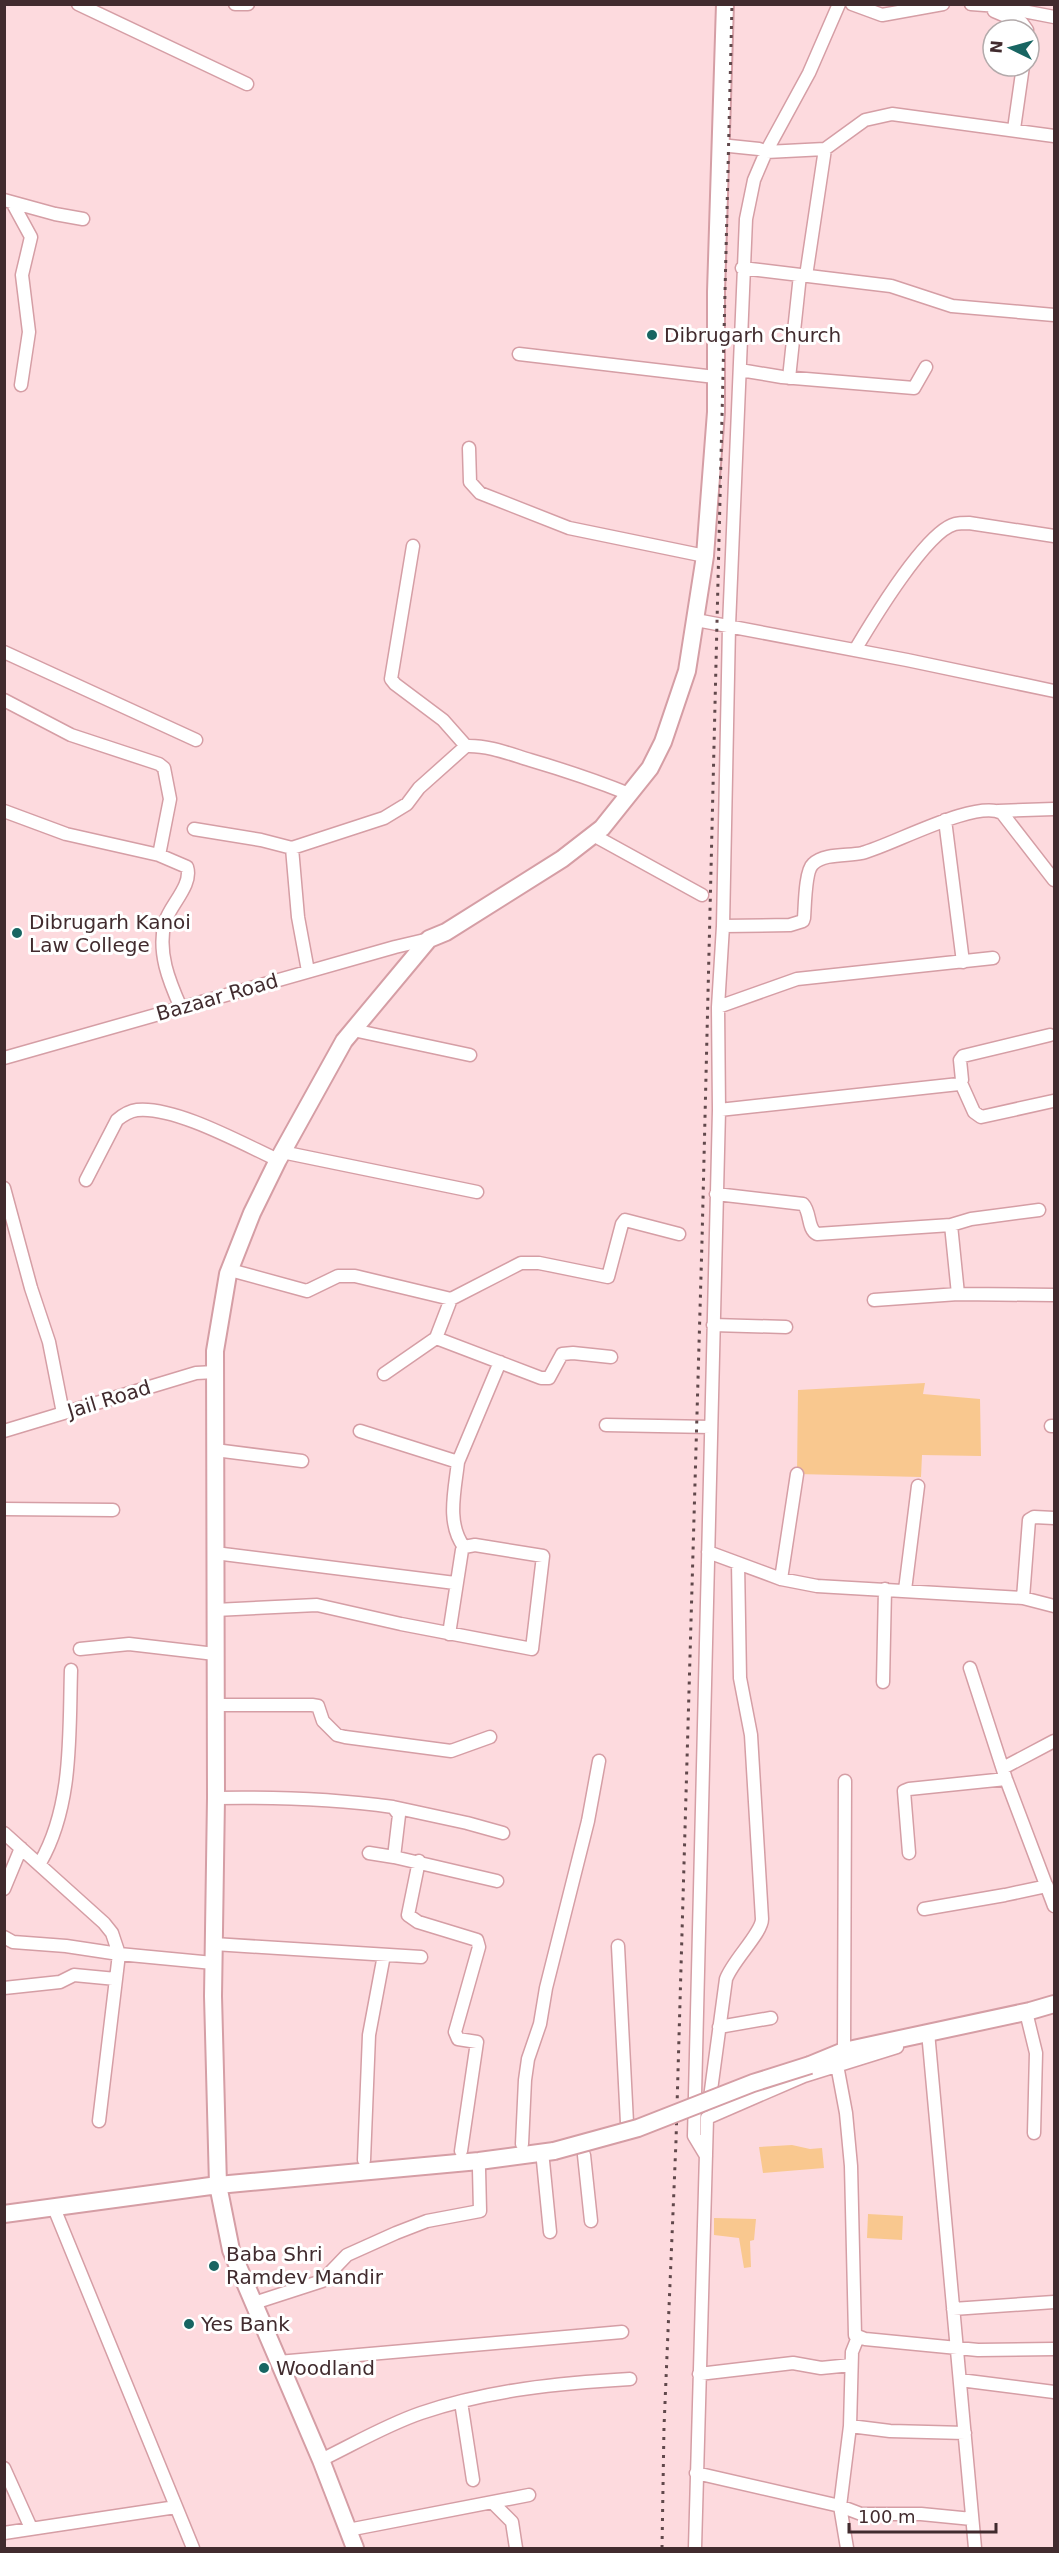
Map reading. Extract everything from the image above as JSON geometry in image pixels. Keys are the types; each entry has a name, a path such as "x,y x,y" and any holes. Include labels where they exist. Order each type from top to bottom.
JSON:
{"main road":[{"path":"355,2548 321,2460 231,2250 218,2185 213,1963 216,1797 215,1351 230,1270 252,1212 280,1156 344,1041 429,939 446,932 514,890 562,859 602,828 650,768 663,742 687,671 705,556 716,412 720,145 725,4"},
{"path":"4,2214 218,2185 549,2156 638,2128 753,2083 810,2065 927,2035 1028,2014 1054,2004"}],"street":[{"path":"235,4 248,4"},
{"path":"706,2156 694,2136 719,1110 718,1007 723,926 729,626 742,268 746,219 754,180 766,152 809,73 839,4"},
{"path":"852,4 882,15 943,4"},
{"path":"971,4 1054,17"},
{"path":"982,5 1011,18"},
{"path":"85,7 247,84"},
{"path":"1014,129 1021,78"},
{"path":"720,145 759,149 766,152 825,149 864,120 892,114 1054,136"},
{"path":"789,378 803,275 825,149"},
{"path":"9,202 83,219"},
{"path":"9,202 31,237 22,275 29,332 21,385"},
{"path":"742,268 891,286 952,306 1054,315"},
{"path":"519,354 715,377"},
{"path":"740,370 789,378 914,388 926,367"},
{"path":"469,448 470,482 480,493 569,528 705,556"},
{"path":"855,650 901,579 945,529 955,524 969,523 1054,536"},
{"path":"413,546 391,679 443,720 466,746"},
{"path":"696,620 1054,691"},
{"path":"4,652 196,740"},
{"path":"4,700 70,735 159,764 164,768 170,799 159,855"},
{"path":"194,829 261,840 292,848 384,818 407,804 419,788 466,746 505,752 629,794"},
{"path":"723,926 800,923 804,918 809,869 816,861 862,853 945,820 980,811 1054,809"},
{"path":"4,811 66,834 159,855 183,864 188,872 165,921 163,948 163,961 181,1008"},
{"path":"998,811 1018,831 1054,880"},
{"path":"945,820 963,962"},
{"path":"593,835 702,895"},
{"path":"292,848 298,917 308,971"},
{"name":"Bazaar Road","path":"4,1058 308,971 429,939"},
{"path":"718,1007 797,979 993,958"},
{"path":"353,1030 470,1055"},
{"path":"1050,1035 962,1057 961,1083 974,1112 981,1117 1053,1101"},
{"path":"719,1110 961,1083"},
{"path":"86,1180 117,1120 124,1113 136,1110 155,1110 201,1124 280,1156 477,1192"},
{"path":"4,1188 31,1288 49,1342 63,1413"},
{"path":"716,1194 803,1203 807,1207 812,1230 817,1234 951,1225 971,1219 1039,1210"},
{"path":"230,1270 307,1291 314,1290 330,1279 356,1276 451,1299 521,1263 539,1263 608,1277 625,1220 679,1234"},
{"path":"951,1225 958,1294"},
{"path":"874,1300 958,1294 1054,1295"},
{"path":"384,1374 436,1338 451,1299"},
{"path":"712,1325 786,1327"},
{"path":"436,1338 546,1379 551,1375 562,1354 611,1357"},
{"path":"449,1634 455,1583 464,1547 455,1533 453,1523 458,1462 500,1362"},
{"name":"Jail Road","path":"4,1431 196,1374 215,1372"},
{"path":"606,1425 711,1427"},
{"path":"360,1431 458,1462"},
{"path":"215,1450 302,1461"},
{"path":"781,1579 797,1474"},
{"path":"905,1590 918,1486"},
{"path":"4,1509 113,1510"},
{"path":"1023,1598 1029,1520 1034,1517 1054,1518"},
{"path":"215,1610 317,1605 449,1634 529,1649 534,1647 544,1557 474,1545 464,1547"},
{"path":"708,1552 781,1579 817,1586 1023,1598 1054,1606"},
{"path":"215,1553 455,1583"},
{"path":"695,2548 707,2118 729,1970 760,1928 762,1918 762,1883 751,1735 740,1678 738,1563"},
{"path":"883,1682 885,1589"},
{"path":"80,1649 129,1644 215,1654"},
{"path":"970,1668 1004,1774 1054,1906"},
{"path":"40,1863 52,1842 62,1806 68,1753 71,1670"},
{"path":"216,1705 318,1706 323,1721 337,1735 451,1751 490,1737"},
{"path":"909,1853 904,1791 1004,1774 1054,1741"},
{"path":"522,2144 528,2059 540,2024 546,1988 588,1821 599,1761"},
{"path":"845,1781 841,2058 851,2166 854,2327 858,2337 852,2352 850,2426 840,2506 847,2548"},
{"path":"216,1797 350,1801 467,1823 503,1833"},
{"path":"393,1808 399,1815 394,1857"},
{"path":"4,1833 104,1923 112,1933 119,1954 99,2121"},
{"path":"4,1889 21,1848"},
{"path":"369,1853 419,1861 497,1881"},
{"path":"419,1861 408,1915 418,1922 477,1940 479,1947 455,2032 459,2039 477,2042 461,2151"},
{"path":"924,1909 1047,1886"},
{"path":"4,1937 13,1942 213,1963"},
{"path":"214,1944 421,1957"},
{"path":"618,1946 627,2123"},
{"path":"364,2160 369,2035 384,1955"},
{"path":"4,1988 60,1982 74,1975 116,1979"},
{"path":"1028,2014 1036,2053 1034,2133"},
{"path":"719,2027 771,2018"},
{"path":"927,2035 975,2548"},
{"path":"707,2118 841,2058"},
{"path":"584,2155 591,2221"},
{"path":"549,2156 550,2232"},
{"path":"254,2303 322,2281 347,2255 396,2233 427,2221 480,2211 482,2204 479,2169"},
{"path":"54,2208 193,2548"},
{"path":"953,2309 1054,2302"},
{"path":"278,2362 622,2332"},
{"path":"858,2337 956,2348 1054,2349"},
{"path":"699,2374 793,2363 821,2368 851,2365"},
{"path":"321,2460 410,2417 460,2402 531,2387 630,2379"},
{"path":"960,2380 1054,2392"},
{"path":"460,2402 473,2480"},
{"path":"850,2426 890,2431 965,2433"},
{"path":"4,2468 31,2529"},
{"path":"696,2473 840,2506 861,2514 921,2514 972,2520"},
{"path":"348,2530 529,2495"},
{"path":"493,2503 512,2522 516,2548"},
{"path":"4,2533 176,2507"}],"shaded area":[{"path":"925,1383 923,1394 980,1399 981,1456 922,1455 921,1477 797,1474 798,1390"},
{"path":"792,2145 810,2149 822,2148 824,2168 763,2173 759,2147"},
{"path":"868,2214 903,2216 902,2240 867,2238"},
{"path":"714,2218 756,2219 754,2240 750,2241 751,2267 744,2268 739,2238 714,2235"}],"railway":[{"path":"662,2548 702,1241 732,4"}],"place":[{"name":"Dibrugarh Church","path":"652,335"},
{"name":"Dibrugarh Kanoi Law College","path":"17,933"},
{"name":"Baba Shri Ramdev Mandir","path":"214,2266"},
{"name":"Yes Bank","path":"189,2324"},
{"name":"Woodland","path":"264,2368"}]}
